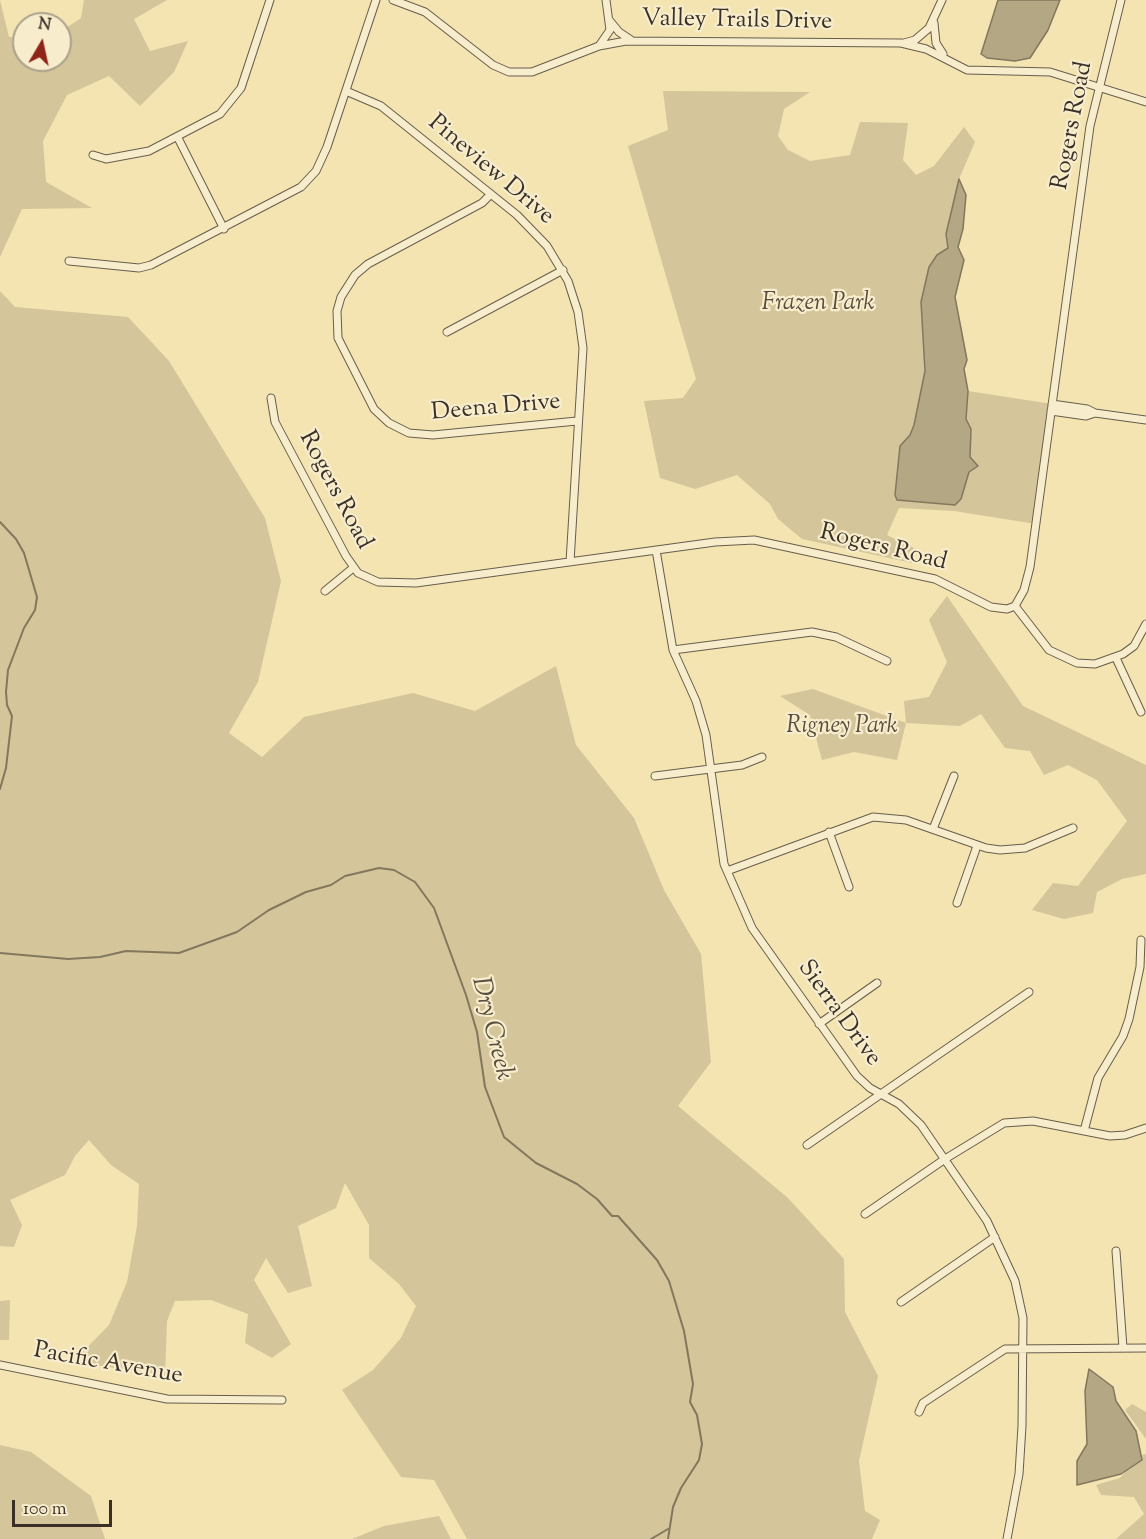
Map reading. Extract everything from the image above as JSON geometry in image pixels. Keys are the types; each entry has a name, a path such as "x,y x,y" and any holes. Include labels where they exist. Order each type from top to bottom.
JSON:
{"street":[{"path":"93,155 106,159 155,149 220,114 237,95 270,0"},
{"path":"69,261 139,267 152,265 295,192 311,178 327,147 376,0"},
{"name":"Valley Trails Drive","path":"393,0 424,12 493,65 509,72 532,72 599,46 631,40 902,43 922,47 967,70 1050,72 1146,102"},
{"path":"599,46 608,36 610,21 606,0"},
{"path":"902,43 915,40 934,20 942,0"},
{"name":"Rogers Road","path":"270,398 275,422 353,568 370,580 400,585 739,540 772,543 935,579 991,607 1007,609 1015,606 1024,590 1028,575 1080,189 1099,89 1121,0"},
{"path":"934,20 936,43 946,58"},
{"path":"610,21 618,32 631,40"},
{"name":"Pineview Drive","path":"346,91 381,106 491,194 533,229 563,270 576,301 582,333 582,370 577,421 570,562"},
{"path":"178,138 224,229"},
{"name":"Deena Drive","path":"491,194 482,203 368,264 355,275 341,297 337,311 338,338 374,409 389,423 409,433 433,435 577,421"},
{"path":"447,332 563,270"},
{"path":"1052,408 1087,409 1095,413 1146,420"},
{"name":"Sierra Drive","path":"656,550 673,650 701,713 720,846 727,871 752,928 857,1076 913,1115 945,1159 995,1237 1020,1298 1022,1349 1020,1466 1007,1539"},
{"path":"325,591 353,568"},
{"path":"1015,606 1039,639 1060,657 1077,663 1095,664 1116,658 1134,646 1146,624"},
{"path":"673,650 812,632 836,637 887,661"},
{"path":"1116,658 1141,712"},
{"path":"655,776 742,765 762,757"},
{"path":"933,829 954,776"},
{"path":"727,871 873,817 906,820 977,846 1000,850 1025,848 1073,828"},
{"path":"829,832 849,887"},
{"path":"957,903 977,846"},
{"path":"1084,1131 1098,1078 1123,1036 1130,1019 1139,974 1141,940"},
{"path":"819,1024 877,983"},
{"path":"807,1145 879,1093 1029,992"},
{"path":"865,1214 992,1129 1018,1120 1110,1136 1125,1135 1146,1128"},
{"path":"901,1302 995,1237"},
{"path":"1116,1251 1123,1348"},
{"path":"919,1412 923,1403 996,1352 1005,1349 1146,1348"},
{"name":"Pacific Avenue","path":"0,1365 167,1399 282,1400"}],"green space":[{"path":"0,0 9,37 12,37 12,72 72,72 72,24 81,18 84,0 167,0 134,19 150,51 188,41 174,72 140,106 109,76 67,95 43,141 46,182 92,208 22,209 0,257"},
{"name":"Frazen Park","path":"663,91 810,92 784,109 778,136 788,150 810,161 850,155 860,122 908,123 903,160 916,175 934,166 964,127 975,142 959,179 966,195 963,229 958,247 964,260 955,297 967,360 964,369 968,391 1052,404 1036,524 954,511 899,508 887,535 914,548 912,563 802,539 778,519 770,504 737,475 695,489 660,478 644,401 683,398 696,379 628,146 668,130"},
{"path":"0,291 15,307 128,317 169,361 265,518 281,581 258,682 229,733 262,757 304,717 413,693 475,711 556,666 576,745 634,818 664,890 701,954 711,1062 678,1106 788,1198 844,1259 845,1312 878,1376 859,1461 865,1511 880,1520 872,1539 467,1539 434,1480 401,1477 342,1390 373,1370 401,1338 416,1306 399,1284 369,1258 369,1225 345,1183 336,1208 298,1226 312,1286 288,1293 266,1258 254,1280 291,1344 272,1358 245,1343 248,1314 211,1300 175,1301 167,1321 165,1375 73,1362 109,1325 127,1282 137,1226 139,1184 111,1165 89,1140 75,1156 65,1175 10,1200 22,1225 14,1247 0,1246"},
{"path":"947,596 1023,706 1146,765 1146,874 1122,879 1097,892 1093,913 1064,919 1032,910 1053,883 1078,886 1127,821 1097,780 1068,765 1044,775 1030,751 1005,748 981,714 960,726 906,723 904,701 929,697 947,662 929,620"},
{"name":"Rigney Park","path":"813,689 906,723 897,760 854,752 822,760 810,715 780,696"},
{"path":"10,1300 9,1340 0,1340 0,1301"},
{"path":"1132,1404 1146,1412 1146,1439 1125,1410"},
{"path":"0,1445 31,1452 91,1496 105,1539 0,1539"},
{"path":"1146,1454 1146,1539 1116,1539 1144,1514 1134,1497 1101,1495 1096,1485 1120,1478 1138,1456"},
{"path":"439,1516 451,1539 352,1539 384,1526"}],"shaded area":[{"path":"998,0 1060,0 1048,30 1030,58 1015,61 987,58 981,54"},
{"path":"959,179 966,195 963,229 958,247 964,260 955,297 967,360 964,369 968,391 966,419 971,429 970,457 978,466 969,472 961,499 955,505 897,500 895,495 900,446 910,435 914,425 925,371 921,302 929,267 937,255 948,248 946,234"},
{"path":"1089,1369 1113,1387 1116,1401 1136,1431 1142,1460 1121,1474 1077,1485 1077,1461 1087,1444 1085,1391"}],"waterway":[{"name":"Dry Creek","path":"0,522 16,539 24,553 37,597 35,610 24,628 8,670 7,705 12,716 6,768 0,789"},
{"name":"Dry Creek","path":"0,953 68,959 100,957 126,951 179,953 237,932 269,910 306,892 331,885 345,876 379,868 394,870 415,882 434,908 466,995 477,1032 485,1087 504,1137 536,1163 577,1184 597,1199 612,1216 618,1216 657,1260 669,1281 684,1331 693,1384 690,1402 697,1415 702,1444 699,1460 681,1488 673,1507 668,1539"},
{"path":"651,1539 668,1529"}]}
